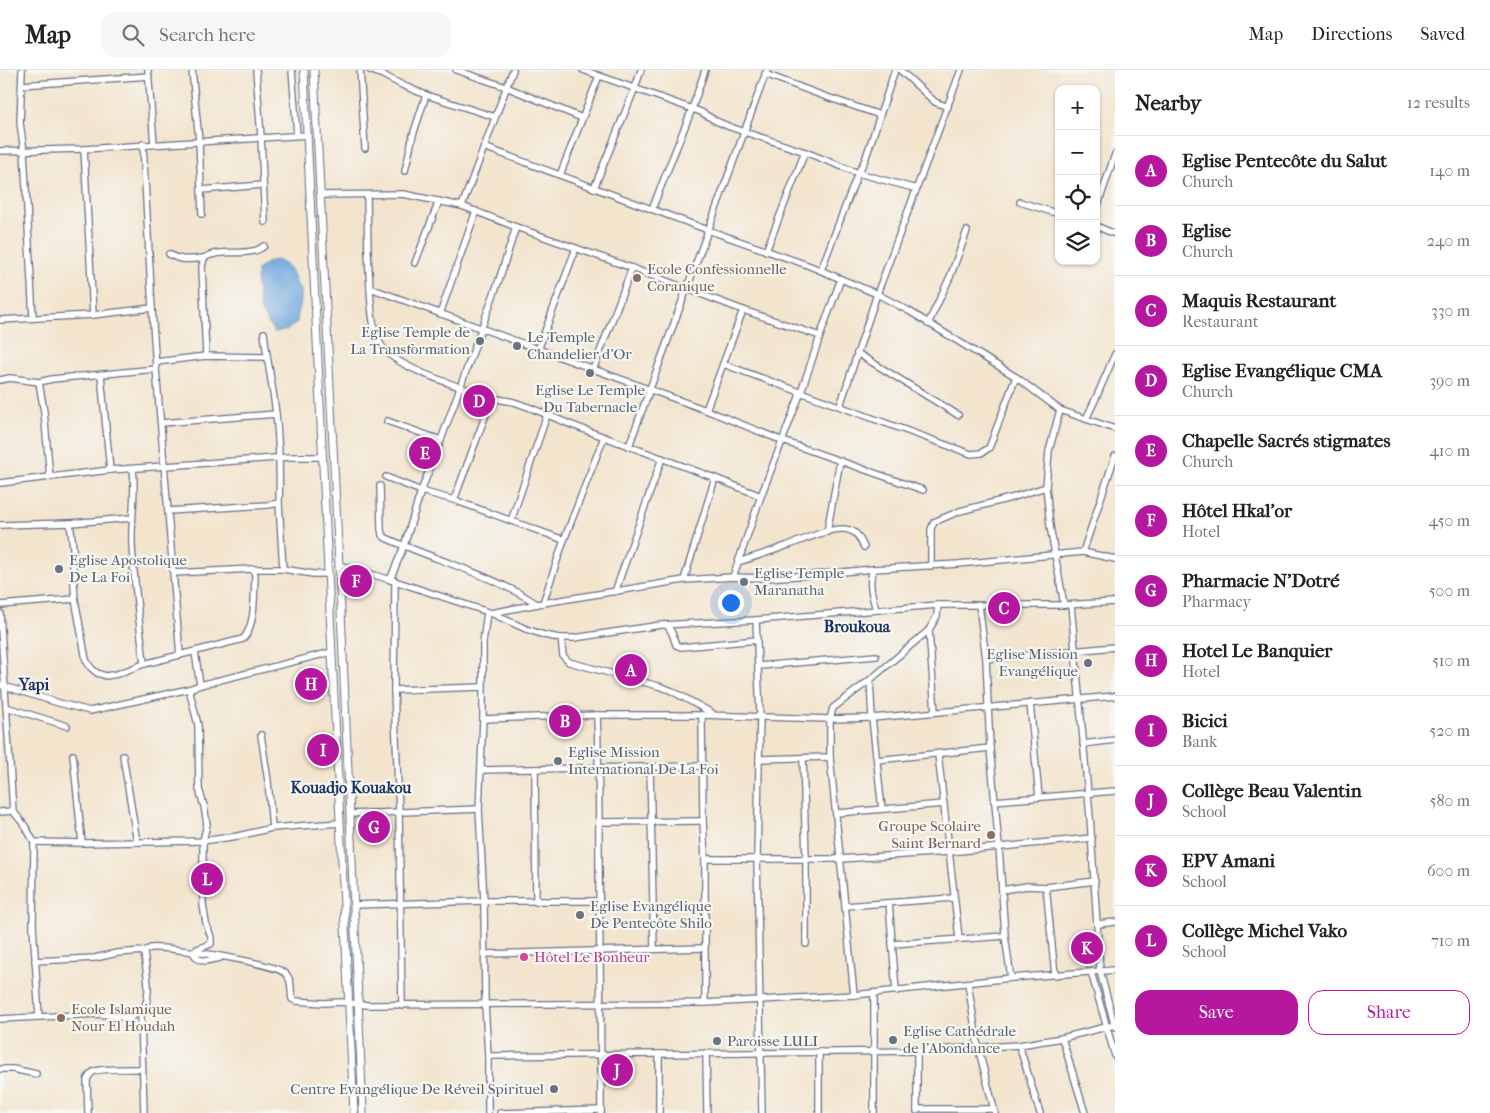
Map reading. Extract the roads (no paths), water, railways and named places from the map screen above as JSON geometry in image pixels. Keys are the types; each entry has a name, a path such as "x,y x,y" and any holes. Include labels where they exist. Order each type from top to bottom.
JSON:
{"main road":[{"path":"304,70 354,1113"},
{"path":"314,70 339,565 363,1113"}],"street":[{"path":"22,70 20,123 24,151 33,318"},
{"path":"192,70 199,141 202,214"},
{"path":"256,70 265,222"},
{"path":"292,70 297,136"},
{"path":"360,70 365,148"},
{"path":"370,70 426,95 494,117"},
{"path":"456,70 582,118"},
{"path":"462,206 513,70"},
{"path":"583,70 692,108 716,121 858,173 917,189"},
{"path":"594,188 641,70"},
{"path":"652,209 705,70"},
{"path":"821,270 858,173 865,160 895,70"},
{"path":"900,70 935,102 948,107"},
{"path":"840,406 877,294 962,70"},
{"path":"629,446 766,72 820,95 880,115"},
{"path":"22,85 148,73 154,144"},
{"path":"560,175 599,76"},
{"path":"405,171 413,135 426,95"},
{"path":"0,152 84,149 308,135"},
{"path":"142,144 156,369 180,655"},
{"path":"484,147 821,270 877,294 909,311 1016,377 1060,410 1115,430"},
{"path":"84,149 94,315"},
{"path":"766,251 805,152"},
{"path":"1100,199 1115,154"},
{"path":"201,190 263,185"},
{"path":"320,195 403,194 462,206 742,310 820,336"},
{"path":"367,195 368,254 374,324 380,345 390,356 419,372 492,398 514,402 761,496"},
{"path":"415,263 439,201"},
{"path":"1020,202 1055,213"},
{"path":"440,314 476,212"},
{"path":"402,1006 393,580 421,491 441,440 516,227"},
{"path":"1100,228 1115,234"},
{"path":"928,324 950,277 967,231"},
{"path":"169,254 182,260 204,258 218,253 255,251 264,246"},
{"path":"538,350 576,248"},
{"path":"204,258 202,267 206,356"},
{"path":"593,370 632,268"},
{"path":"733,577 841,279"},
{"path":"370,288 923,490"},
{"path":"0,320 94,315 152,308"},
{"path":"706,410 742,310"},
{"path":"264,334 276,414 283,569"},
{"path":"857,353 958,415"},
{"path":"1086,419 1115,354"},
{"path":"156,362 206,356 266,356"},
{"path":"723,364 971,454 981,453 989,448 1016,377"},
{"path":"0,380 10,378 39,382 52,379 156,369"},
{"path":"101,374 110,470"},
{"path":"39,382 44,412 50,478"},
{"path":"454,500 492,398"},
{"path":"1060,410 1049,451 1046,487 1064,605"},
{"path":"161,423 276,414"},
{"path":"511,521 547,415"},
{"path":"386,420 441,440"},
{"path":"540,603 604,437"},
{"path":"1083,552 1115,456"},
{"path":"0,483 110,470 278,458 323,457"},
{"path":"615,592 662,458"},
{"path":"827,532 840,461"},
{"path":"133,469 135,487 132,518 133,561 144,664"},
{"path":"386,477 421,491 454,500 564,540"},
{"path":"684,580 715,478"},
{"path":"380,486 381,529 382,535 386,538 483,576 540,603"},
{"path":"931,566 930,529 934,522 960,511 1046,487"},
{"path":"168,511 279,503"},
{"path":"0,525 132,518"},
{"path":"70,522 75,599 86,660 97,673 106,676 144,664 239,642 244,639 250,628 255,575 253,569"},
{"path":"738,562 811,536 848,529 859,537 864,547"},
{"path":"489,613 684,580 733,577 764,578 931,566 1083,552 1115,559"},
{"path":"339,565 393,580 489,613 526,629 561,638 574,638 667,625 756,620 938,605 1071,605 1115,602"},
{"path":"174,573 283,569 314,574 328,574"},
{"path":"873,569 870,587 876,610"},
{"path":"0,605 75,599"},
{"path":"854,995 830,757 830,718 833,708 870,680 929,630 937,616 938,605"},
{"path":"979,605 986,659 987,707 1005,936 1011,978"},
{"path":"488,1056 602,1056 917,1050 1019,1045 1115,1026 1100,972 1092,838 1071,605"},
{"path":"0,613 2,685 6,707 13,812 25,826 34,842 32,926 38,1017"},
{"path":"488,1113 480,770 483,719 484,633 489,613"},
{"path":"756,620 760,716 757,858 762,1113"},
{"path":"667,625 678,647 758,640"},
{"path":"929,630 935,712"},
{"path":"561,638 564,656 574,665 670,690 716,715"},
{"path":"986,659 1115,647"},
{"path":"195,652 200,685"},
{"path":"2,685 90,711 189,689 332,652"},
{"path":"759,666 876,656"},
{"path":"870,680 872,718 882,809"},
{"path":"394,690 483,687"},
{"path":"189,689 198,725 199,789 207,824 202,841 203,905 212,944 193,952"},
{"path":"483,719 597,715 872,718 1030,702 1115,696"},
{"path":"1030,702 1039,797"},
{"path":"6,707 67,726"},
{"path":"500,1113 601,1112 600,822 597,715"},
{"path":"702,715 705,858 705,1003"},
{"path":"261,734 272,828"},
{"path":"1083,744 1115,740"},
{"path":"877,760 990,748"},
{"path":"938,754 958,938"},
{"path":"73,755 82,843"},
{"path":"124,756 136,842"},
{"path":"759,759 830,757"},
{"path":"803,758 806,944"},
{"path":"480,770 703,766"},
{"path":"650,767 654,949"},
{"path":"535,768 536,902"},
{"path":"994,800 1115,791"},
{"path":"836,813 944,804"},
{"path":"350,814 480,809"},
{"path":"0,812 13,812"},
{"path":"600,822 703,821"},
{"path":"34,842 202,841 238,836 272,828 339,823"},
{"path":"705,858 840,859 949,852 1092,838"},
{"path":"1002,890 1027,886 1046,887 1095,881"},
{"path":"1046,887 1055,975"},
{"path":"845,906 954,898"},
{"path":"354,905 600,901"},
{"path":"889,903 896,991"},
{"path":"1098,924 1115,922"},
{"path":"892,944 1005,936"},
{"path":"35,961 95,958 117,953 144,951 149,948 165,948 250,962 281,970 290,980 292,1000 296,1001 402,1006 705,1003 854,995 1011,978 1115,970"},
{"path":"485,954 704,948"},
{"path":"144,951 149,982 148,1000 141,1016 144,1113"},
{"path":"1091,972 1115,1056"},
{"path":"917,1050 917,1111 994,1111 978,1047 968,983"},
{"path":"874,993 874,1113"},
{"path":"0,1019 98,1014 129,1019 145,1007"},
{"path":"1062,1038 1085,1113"},
{"path":"1019,1045 1040,1113"},
{"path":"819,1051 819,1113"},
{"path":"706,1053 707,1113"},
{"path":"659,1054 659,1113"},
{"path":"0,1069 13,1068 36,1074"},
{"path":"88,1113 87,1080 89,1075 101,1070 142,1069"}],"water":[{"path":"276,260 291,270 297,286 301,289 301,298 297,322 287,330 274,332 260,310 257,270 268,262"}],"place":[{"name":"Ecole Confessionnelle Coranique","path":"637,278"},
{"name":"Eglise Temple de La Transformation","path":"480,341"},
{"name":"Le Temple Chandelier d'Or","path":"517,346"},
{"name":"Eglise Le Temple Du Tabernacle","path":"590,373"},
{"name":"Eglise Evangélique CMA","path":"479,401"},
{"name":"Chapelle Sacrés stigmates","path":"425,453"},
{"name":"Eglise Apostolique De La Foi","path":"59,569"},
{"name":"Hôtel Hkal'or","path":"356,581"},
{"name":"Eglise Temple Maranatha","path":"744,582"},
{"name":"Maquis Restaurant","path":"1004,608"},
{"name":"Eglise Mission Evangélique","path":"1088,663"},
{"name":"Eglise Pentecôte du Salut","path":"631,670"},
{"name":"Hotel Le Banquier","path":"311,684"},
{"name":"Eglise","path":"565,721"},
{"name":"Bicici","path":"323,750"},
{"name":"Eglise Mission International De La Foi","path":"558,761"},
{"name":"Pharmacie N’Dotré","path":"374,827"},
{"name":"Groupe Scolaire Saint Bernard","path":"991,835"},
{"name":"Collège Michel Vako","path":"207,879"},
{"name":"Eglise Evangélique De Pentecôte Shilo","path":"580,915"},
{"name":"EPV Amani","path":"1087,948"},
{"name":"Hôtel Le Bonheur","path":"524,957"},
{"name":"Ecole Islamique Nour El Houdah","path":"61,1018"},
{"name":"Eglise Cathédrale de l'Abondance","path":"893,1040"},
{"name":"Paroisse LULI","path":"717,1041"},
{"name":"Collège Beau Valentin","path":"617,1070"},
{"name":"Centre Evangélique De Réveil Spirituel","path":"554,1089"}],"district":[{"name":"Broukoua","path":"857,626"},
{"name":"Yapi","path":"34,684"},
{"name":"Kouadjo Kouakou","path":"351,787"}]}
